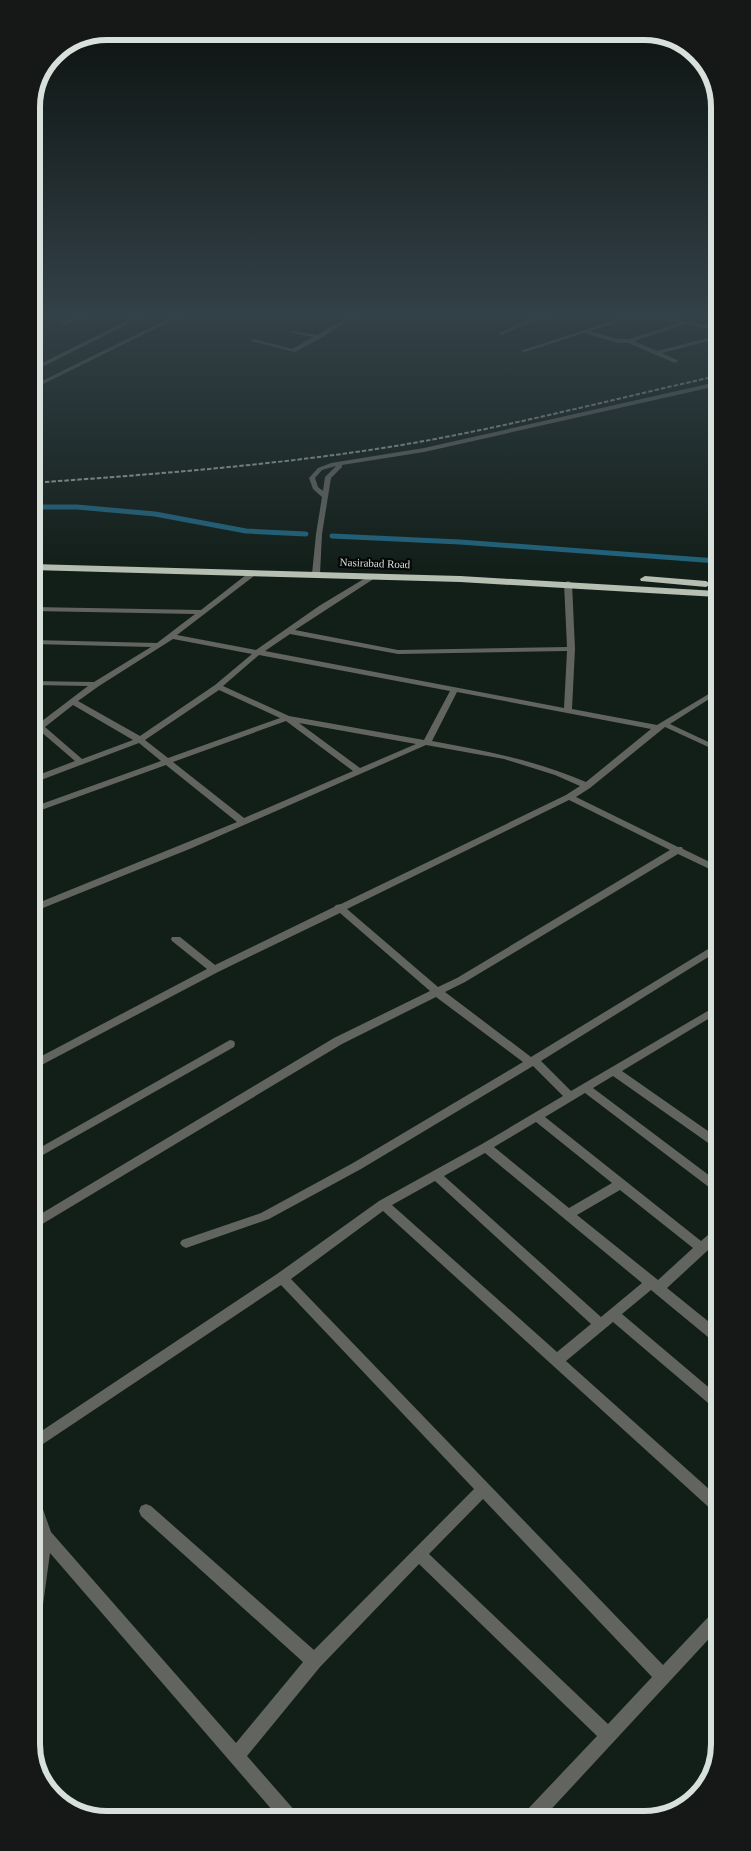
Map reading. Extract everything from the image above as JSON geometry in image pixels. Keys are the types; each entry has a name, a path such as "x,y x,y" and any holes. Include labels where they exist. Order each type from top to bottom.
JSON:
{"highway":[{"name":"Nasirabad Road","path":"40,560 317,571 609,578 711,584"},
{"name":"Nasirabad Road","path":"40,567 254,572 317,571 372,576 568,583 711,594"}],"street":[{"path":"325,496 312,483 315,473 331,465 424,450 648,399"},
{"path":"317,571 319,534 328,477 345,463"},
{"path":"40,726 75,702 96,684 158,646 254,572"},
{"path":"40,777 140,740 218,687 257,653 372,576"},
{"path":"568,583 571,649 568,711"},
{"path":"40,609 201,612"},
{"path":"290,630 398,652 571,649"},
{"path":"171,636 568,711 661,726 711,747"},
{"path":"40,642 158,646"},
{"path":"40,682 96,684"},
{"path":"218,687 287,718 360,772"},
{"path":"40,906 243,822 428,742 455,689"},
{"path":"40,1061 214,970 569,796 587,786 661,726 711,695"},
{"path":"75,702 140,740 243,822"},
{"path":"40,807 287,718 428,742 532,763 587,786"},
{"path":"40,732 80,761"},
{"path":"569,796 711,866"},
{"path":"40,1220 338,1041 461,980 679,849"},
{"path":"340,907 437,992 533,1062 571,1097"},
{"path":"176,939 214,970"},
{"path":"186,1243 265,1216 357,1166 533,1062 711,950"},
{"path":"40,1440 282,1278 383,1204 486,1147 711,1012"},
{"path":"40,1153 230,1044"},
{"path":"614,1071 711,1139"},
{"path":"586,1088 711,1183"},
{"path":"537,1117 702,1248"},
{"path":"486,1147 711,1331"},
{"path":"436,1175 600,1324"},
{"path":"568,1214 621,1184"},
{"path":"383,1204 711,1500"},
{"path":"557,1360 600,1324 655,1285 711,1239"},
{"path":"282,1278 663,1677"},
{"path":"613,1314 711,1397"},
{"path":"236,1756 314,1661 484,1489"},
{"path":"146,1511 314,1661"},
{"path":"40,1537 284,1811"},
{"path":"419,1554 607,1734"},
{"path":"537,1811 607,1734 711,1626"}],"waterway":[{"path":"40,507 77,507 155,514 246,531 306,534"},
{"path":"332,536 460,542 711,561"}],"railway":[{"path":"40,482 156,474 322,457 452,436 617,399"}]}
